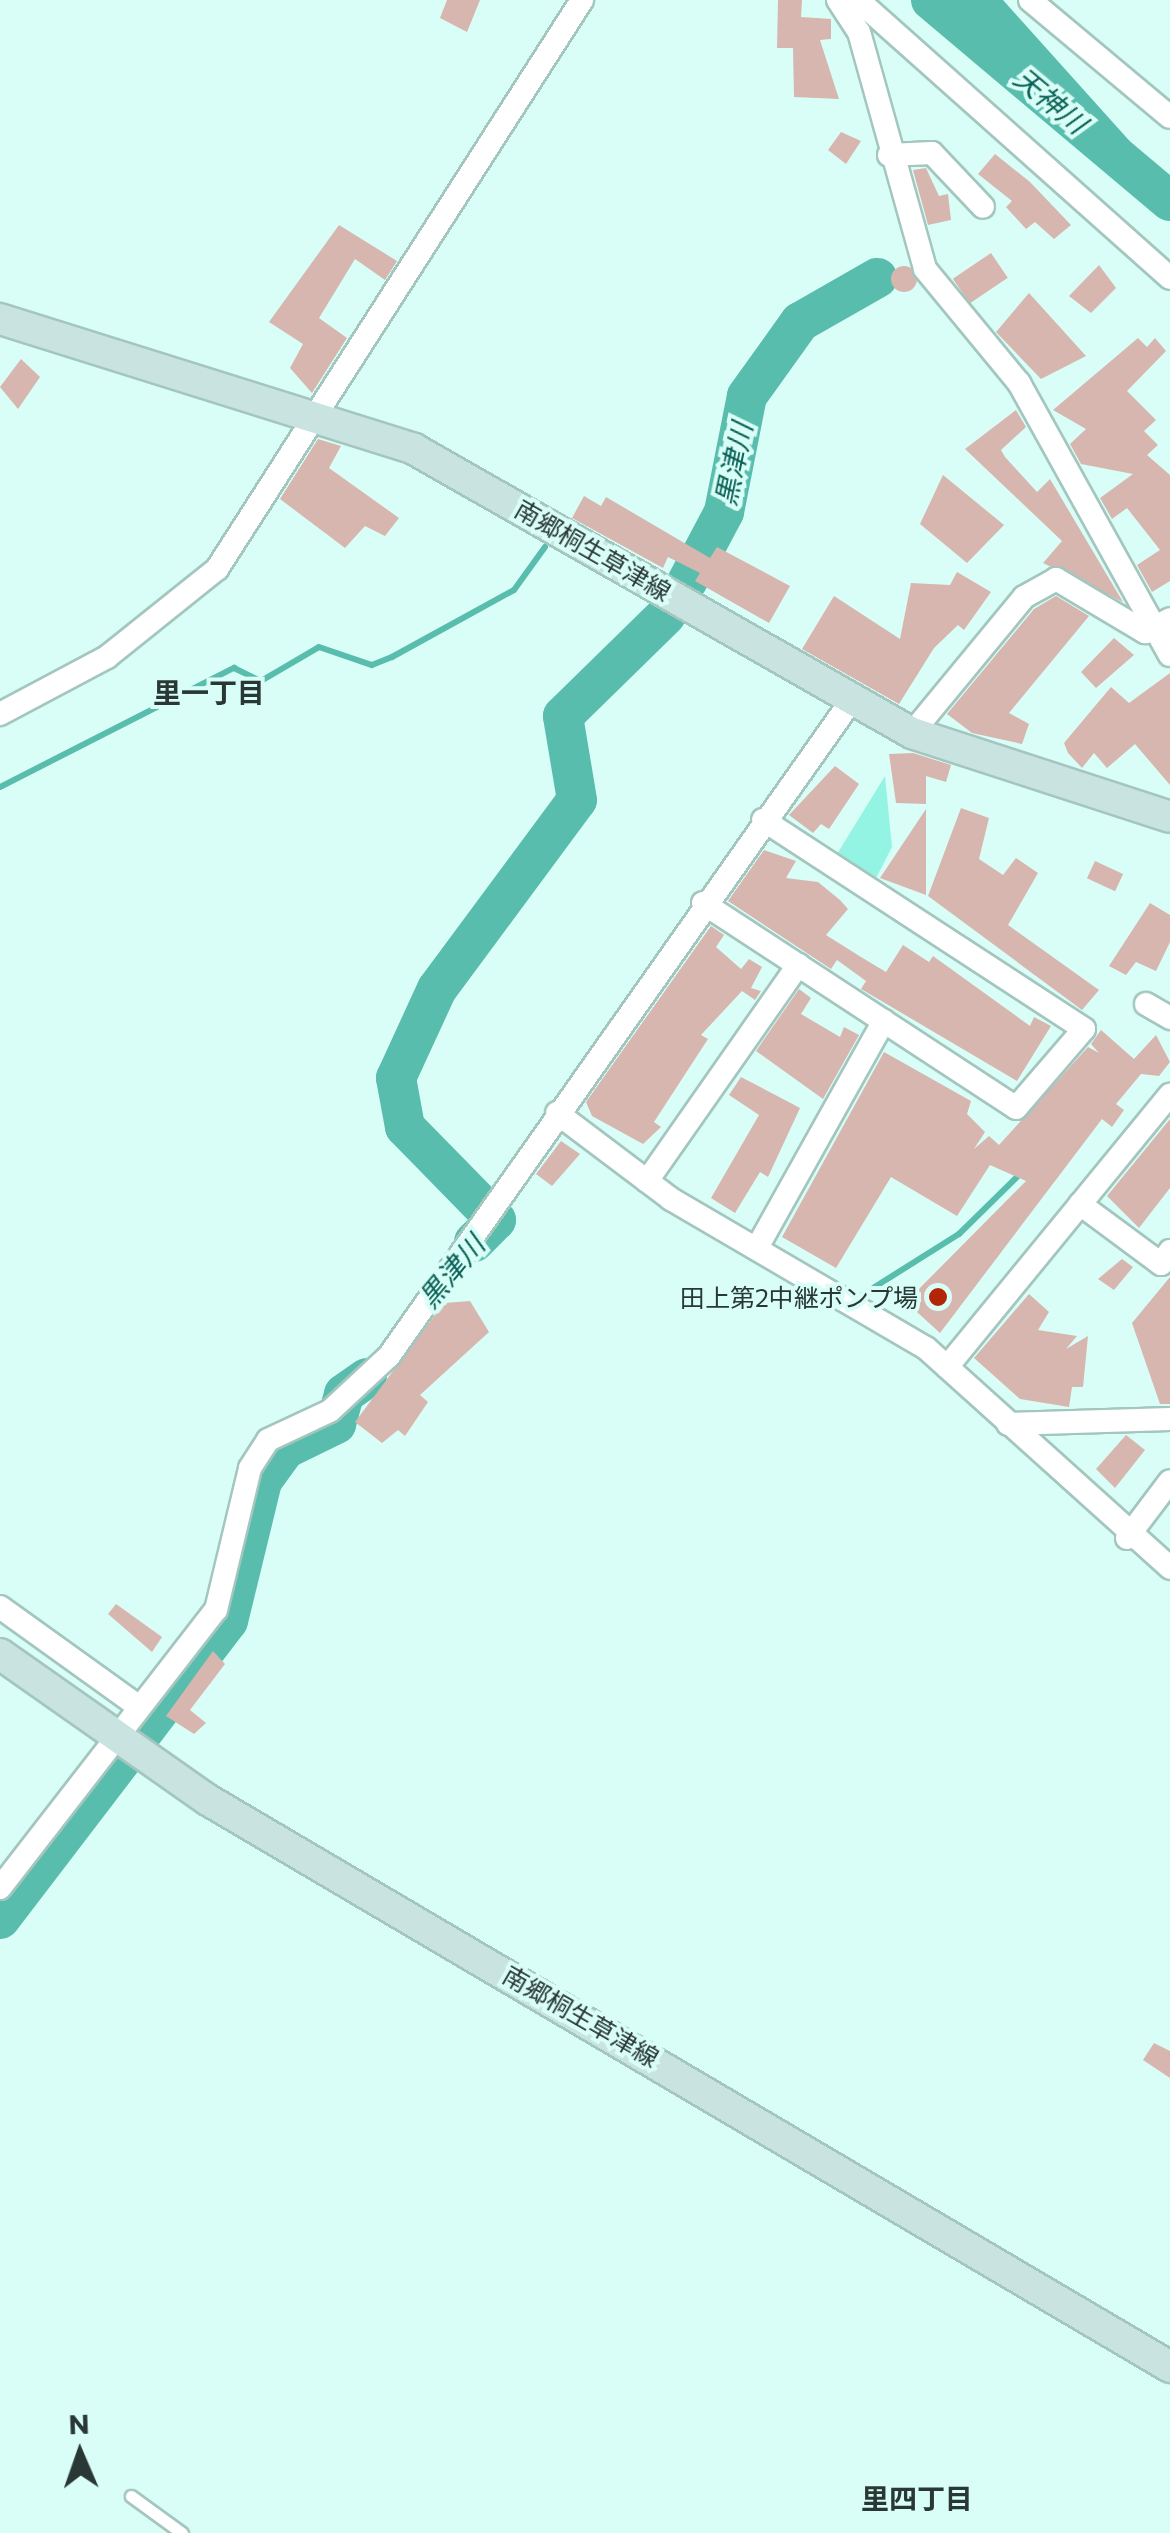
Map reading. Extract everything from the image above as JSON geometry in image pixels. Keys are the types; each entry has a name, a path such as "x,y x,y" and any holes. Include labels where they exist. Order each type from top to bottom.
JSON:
{"main road":[{"name":"南郷桐生草津線","path":"0,319 316,414 414,449 912,734 1170,817"},
{"name":"南郷桐生草津線","path":"0,1654 116,1738 1170,2367"}],"street":[{"path":"0,714 181,605 217,568 582,0"},
{"path":"838,0 859,32 889,155 926,269 1019,383 1162,622 1170,655"},
{"path":"858,0 1170,278"},
{"path":"1030,0 1170,117"},
{"path":"889,155 932,152 983,207"},
{"path":"912,734 1024,597 1056,579 1145,632 1162,622"},
{"path":"0,1888 216,1610 250,1468 268,1440 330,1411 389,1356 702,903 851,701"},
{"path":"702,903 1016,1108 1084,1029 763,820"},
{"path":"647,1182 798,965"},
{"path":"1146,1004 1170,1018"},
{"path":"758,1246 884,1021"},
{"path":"947,1368 1170,1095"},
{"path":"558,1113 647,1182 758,1246 947,1368 1127,1538 1170,1568"},
{"path":"1080,1204 1160,1264 1170,1251"},
{"path":"1008,1424 1170,1420"},
{"path":"1127,1538 1170,1481"},
{"path":"0,1607 139,1706"}],"lane":[{"path":"131,2496 176,2531"}],"shaded area":[{"path":"885,776 892,847 874,882 837,854"}],"water":[{"path":"911,0 1003,0 1170,186 1170,217 1101,128 986,64"}],"building":[{"path":"447,0 480,0 467,32 440,18"},
{"path":"778,0 802,0 801,17 831,19 831,39 820,40 839,99 794,97 793,48 777,48"},
{"path":"841,132 861,141 846,164 828,150"},
{"path":"995,154 1030,182 1071,225 1054,239 1035,222 1026,229 1006,207 1012,201 978,174"},
{"path":"926,168 939,196 948,194 951,220 928,225 913,170"},
{"path":"339,225 397,261 385,280 355,259 319,318 347,338 312,393 290,368 303,344 269,322"},
{"path":"991,253 1008,278 970,304 953,279"},
{"path":"1099,265 1116,288 1091,313 1069,296"},
{"path":"904,266 913,270 917,279 913,288 904,292 895,288 891,279 895,270"},
{"path":"1029,293 1086,356 1041,379 996,332"},
{"path":"1138,338 1147,347 1155,338 1166,351 1127,391 1156,420 1144,431 1158,445 1147,455 1170,475 1170,581 1152,592 1137,565 1160,550 1127,508 1112,519 1100,498 1133,474 1081,464 1070,444 1086,429 1053,410"},
{"path":"21,359 40,377 18,409 0,387"},
{"path":"1016,410 1026,427 1001,450 1037,492 1050,479 1123,602 1043,563 1062,541 965,449"},
{"path":"318,439 341,446 329,468 399,518 385,536 365,526 345,548 280,499"},
{"path":"943,475 1004,525 967,563 920,524"},
{"path":"584,496 601,506 606,497 710,558 717,547 790,586 769,623 695,581 700,573 668,557 663,568 572,518"},
{"path":"957,572 991,592 964,630 958,625 934,648 899,704 802,649 834,596 900,639 911,583 950,585"},
{"path":"1056,596 1089,616 1009,713 1029,724 1022,744 972,733 947,714 1034,609"},
{"path":"1114,638 1134,655 1096,688 1081,672"},
{"path":"1170,673 1170,785 1135,744 1107,768 1094,753 1082,768 1068,753 1064,743 1111,687 1129,703"},
{"path":"913,753 951,765 946,782 926,776 926,804 896,803 889,754"},
{"path":"835,766 859,784 829,829 821,824 813,833 789,815"},
{"path":"961,808 989,818 979,859 1003,875 1016,858 1038,873 1008,925 1099,990 1082,1010 928,896"},
{"path":"926,809 926,895 880,878"},
{"path":"764,850 796,861 786,878 818,882 840,900 848,909 826,935 861,957 886,972 903,945 929,962 933,956 1030,1026 1034,1017 1051,1026 1017,1081 861,989 866,981 837,960 831,969 728,901"},
{"path":"1095,861 1123,874 1115,891 1087,878"},
{"path":"1150,903 1170,915 1170,942 1156,971 1136,962 1126,975 1109,966"},
{"path":"711,926 724,935 716,947 741,969 749,959 762,967 751,988 761,991 755,1000 742,991 701,1035 708,1039 654,1122 661,1127 643,1144 592,1116 586,1102"},
{"path":"799,989 811,998 801,1014 840,1037 844,1027 859,1035 823,1099 756,1051"},
{"path":"1101,1030 1134,1059 1156,1035 1170,1062 1159,1076 1141,1074 1116,1104 1124,1110 1112,1127 1102,1119 940,1333 906,1302 1026,1181 990,1165 957,1216 891,1177 836,1268 782,1237 884,1052 971,1101 967,1114 985,1132 974,1149 989,1136 999,1145 1088,1047 1099,1053 1091,1044"},
{"path":"741,1077 800,1108 768,1177 760,1172 735,1213 711,1198 759,1115 729,1095"},
{"path":"1170,1119 1170,1188 1139,1228 1107,1196"},
{"path":"561,1141 580,1154 552,1186 536,1174"},
{"path":"1122,1259 1133,1267 1114,1290 1098,1279"},
{"path":"1170,1277 1170,1404 1160,1404 1132,1323"},
{"path":"1029,1294 1049,1312 1038,1330 1077,1336 1066,1349 1088,1336 1083,1387 1072,1387 1069,1407 1020,1399 974,1358"},
{"path":"470,1301 489,1332 420,1395 428,1402 405,1436 398,1430 382,1443 355,1422 444,1303"},
{"path":"1126,1435 1145,1450 1115,1488 1096,1469"},
{"path":"116,1604 162,1637 152,1652 108,1614"},
{"path":"213,1651 225,1664 190,1710 206,1723 194,1734 166,1716"},
{"path":"1154,2043 1170,2051 1170,2078 1143,2060"}],"waterway":[{"name":"天神川","path":"931,0 1170,201"},
{"name":"黒津川","path":"687,582 724,512 747,396 800,322 877,278"},
{"path":"0,787 234,668 261,681 319,647 372,665 392,657 514,590 545,547"},
{"name":"黒津川","path":"474,1242 496,1220 405,1127 396,1078 437,989 577,800 563,716 666,615"},
{"path":"862,1295 959,1234 1022,1172"},
{"name":"黒津川","path":"0,1919 228,1621 262,1481 285,1449 336,1424 344,1394 367,1378"}],"place":[{"name":"田上第2中継ポンプ場","path":"938,1297"}],"district":[{"name":"里一丁目","path":"209,692"},
{"name":"里四丁目","path":"917,2498"}]}
